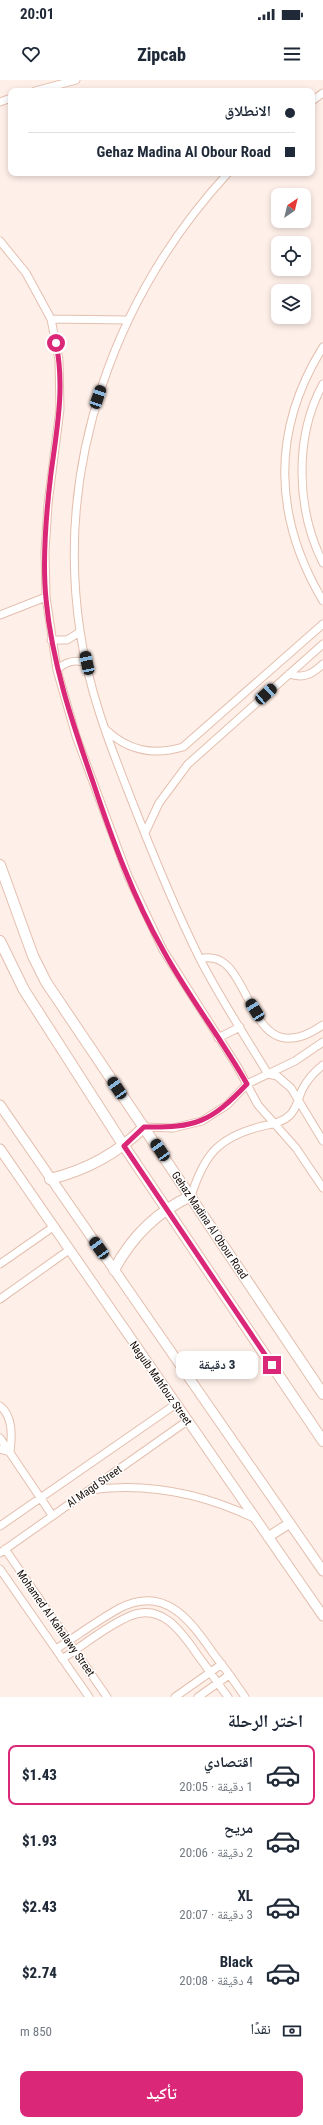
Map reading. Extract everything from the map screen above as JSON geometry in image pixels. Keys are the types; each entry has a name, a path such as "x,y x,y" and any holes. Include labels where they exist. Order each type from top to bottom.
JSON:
{"main road":[{"name":"Gehaz Madina Al Obour Road","path":"0,865 32,956 46,982 323,1394"},
{"path":"0,942 24,990 124,1146 168,1208 323,1441"},
{"path":"50,1179 84,1169 124,1146 144,1127"},
{"path":"114,1270 132,1240 155,1217 168,1208 191,1196"}],"street":[{"path":"46,88 76,80"},
{"path":"225,176 191,216 169,246 127,320 98,397 82,463 77,497 75,546 76,598 80,632 104,728 144,833 200,960 268,1074 285,1081 323,1141"},
{"path":"0,241 26,273 51,319 60,376 60,409 48,504 45,552 46,598 51,640 57,670 76,736 128,876 162,950 247,1084 258,1105 296,1148 321,1185"},
{"path":"51,319 127,320"},
{"path":"323,347 304,380 296,400 286,444 284,472 289,514 296,540 305,565 323,601"},
{"path":"323,384 307,426 302,466 306,512 312,537 323,563"},
{"path":"0,615 46,598"},
{"path":"104,728 114,738 126,746 140,751 169,751 183,747 323,624"},
{"path":"51,640 67,640 80,632"},
{"path":"144,833 158,803 188,764 323,644"},
{"path":"57,670 67,662 80,661 87,663"},
{"path":"289,674 305,676 312,673 323,664"},
{"path":"200,960 215,958 227,965 262,1022 276,1037 285,1040 295,1040 323,1025"},
{"path":"218,1038 240,1027"},
{"path":"144,1127 173,1128 202,1121 227,1105 247,1084 295,1061 323,1042"},
{"path":"191,1196 204,1162 214,1149 227,1138 242,1131 282,1121 290,1114 298,1103 301,1092 308,1079 323,1065"},
{"path":"0,1105 323,1571"},
{"name":"Naguib Mahfouz Street","path":"0,1149 323,1616"},
{"path":"321,1185 323,1173"},
{"path":"0,1264 53,1227"},
{"path":"0,1299 69,1250"},
{"name":"Al Magd Street","path":"0,1526 176,1404"},
{"path":"0,1406 6,1410 11,1426 10,1452"},
{"name":"Al Magd Street","path":"2,1551 187,1421"},
{"path":"0,1438 52,1515"},
{"path":"0,1449 10,1452"},
{"path":"88,1491 118,1487 161,1488 209,1499 254,1518"},
{"path":"268,1537 290,1523"},
{"name":"Mohamed Al Kahalawy Street","path":"2,1551 107,1697"},
{"name":"Mohamed Al Kahalawy Street","path":"0,1569 89,1697"},
{"path":"56,1649 120,1608 132,1604 152,1602 171,1607 188,1619 245,1697"},
{"path":"165,1617 171,1607"},
{"path":"62,1659 131,1616 148,1614 165,1617 179,1628 228,1697"},
{"path":"175,1697 222,1664"},
{"path":"198,1697 229,1675"}],"route":[{"path":"56,343 60,376 60,409 51,472 45,552 46,598 51,640 57,670 76,736 128,876 162,950 247,1084 227,1105 202,1121 173,1128 144,1127 124,1146 168,1208 272,1365"}]}
